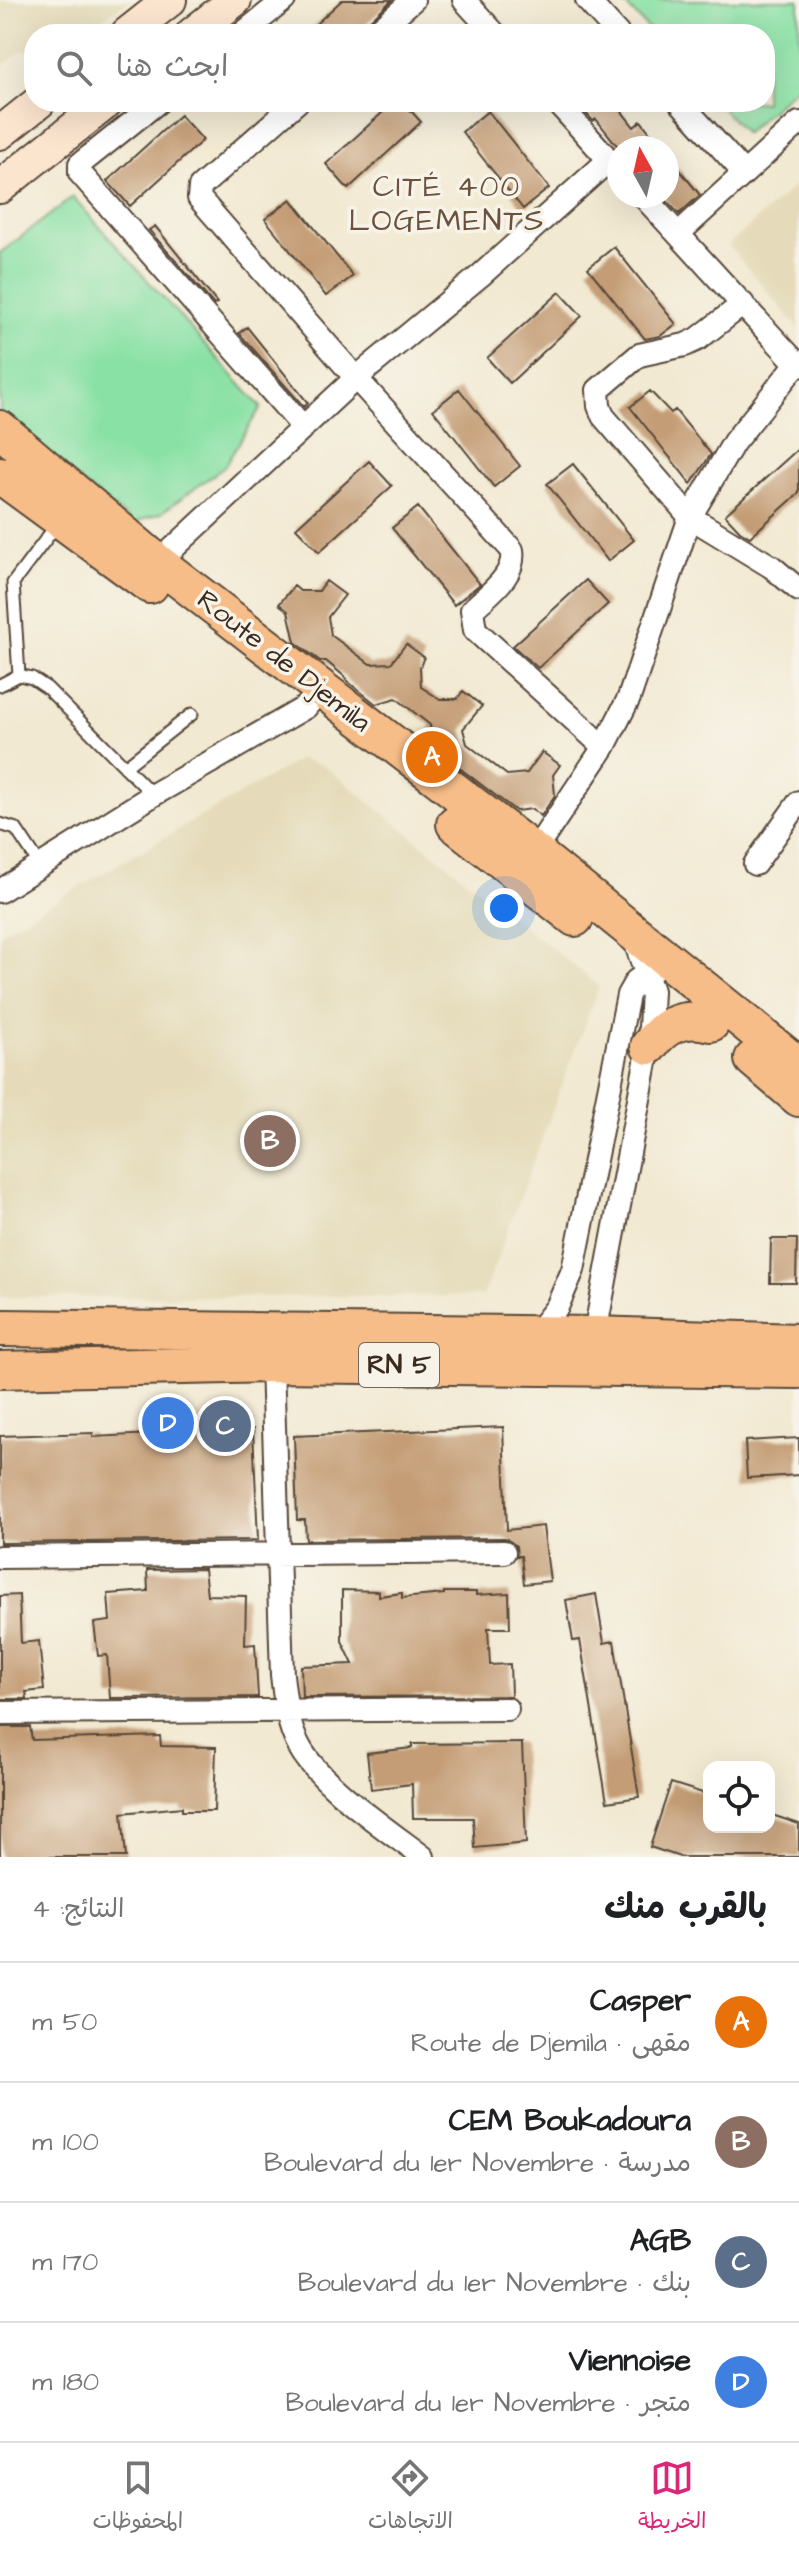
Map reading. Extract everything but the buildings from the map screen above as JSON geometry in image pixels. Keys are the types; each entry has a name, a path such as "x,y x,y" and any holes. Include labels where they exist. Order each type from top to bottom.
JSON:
{"main road":[{"path":"140,24 170,0"},
{"path":"205,24 235,0"},
{"path":"0,133 26,112"},
{"path":"0,187 94,112"},
{"name":"Route de Djemila","path":"0,429 150,571 656,967 799,1066"},
{"name":"Route de Djemila","path":"0,475 61,519 150,571"},
{"name":"Route de Djemila","path":"313,698 534,852 633,933 656,967 711,1023 799,1098"},
{"path":"649,1046 665,1028 676,1023 700,1020 711,1023"},
{"name":"RN 5","path":"0,1328 596,1335 735,1355 799,1370"},
{"name":"RN 5","path":"0,1370 272,1364 575,1367 735,1355 799,1342"}],"street":[{"path":"254,24 284,0"},
{"path":"385,24 413,0"},
{"path":"464,0 486,24"},
{"path":"587,0 609,24"},
{"path":"145,112 80,164 80,173 303,427"},
{"path":"286,112 200,187 198,195 356,378 512,550 514,563 507,576 472,610 475,630 604,747"},
{"path":"566,112 607,157"},
{"path":"689,112 744,173"},
{"path":"678,234 799,123"},
{"path":"150,571 356,378 607,171"},
{"path":"534,852 604,747 629,698 690,517 734,442 798,364 654,208"},
{"path":"743,304 698,339 639,355 598,390 599,406 603,416 690,517 772,567 799,590"},
{"path":"0,891 313,698"},
{"path":"755,864 799,802"},
{"path":"575,1367 593,1345 596,1335 649,1046 656,967"},
{"path":"534,1336 557,1307 573,1270 628,995 636,981 656,967"},
{"path":"272,1364 282,1675 286,1710 299,1748 325,1778 423,1857"},
{"path":"0,1557 504,1552"},
{"path":"0,1713 507,1709"}],"lane":[{"path":"19,675 13,583 61,519"},
{"path":"0,685 19,675 32,678 47,688 153,795"},
{"path":"125,767 192,714"},
{"path":"0,824 16,829 40,865"}],"shaded area":[{"path":"0,0 129,0 95,24 24,24 24,50 0,68"},
{"path":"799,182 799,329 728,245"},
{"path":"300,759 324,766 599,986 483,1296 0,1297 0,933"}],"green space":[{"path":"621,0 799,0 799,85 775,106 775,24 644,24"},
{"path":"725,112 769,112 745,133"},
{"path":"73,197 261,407 224,467 161,513 134,523 0,420 0,253"}],"place":[{"name":"Casper","path":"432,757"},
{"name":"CEM Boukadoura","path":"270,1141"},
{"name":"Viennoise","path":"168,1423"},
{"name":"AGB","path":"225,1426"}],"district":[{"name":"CITÉ 400 LOGEMENTS","path":"447,204"}]}
